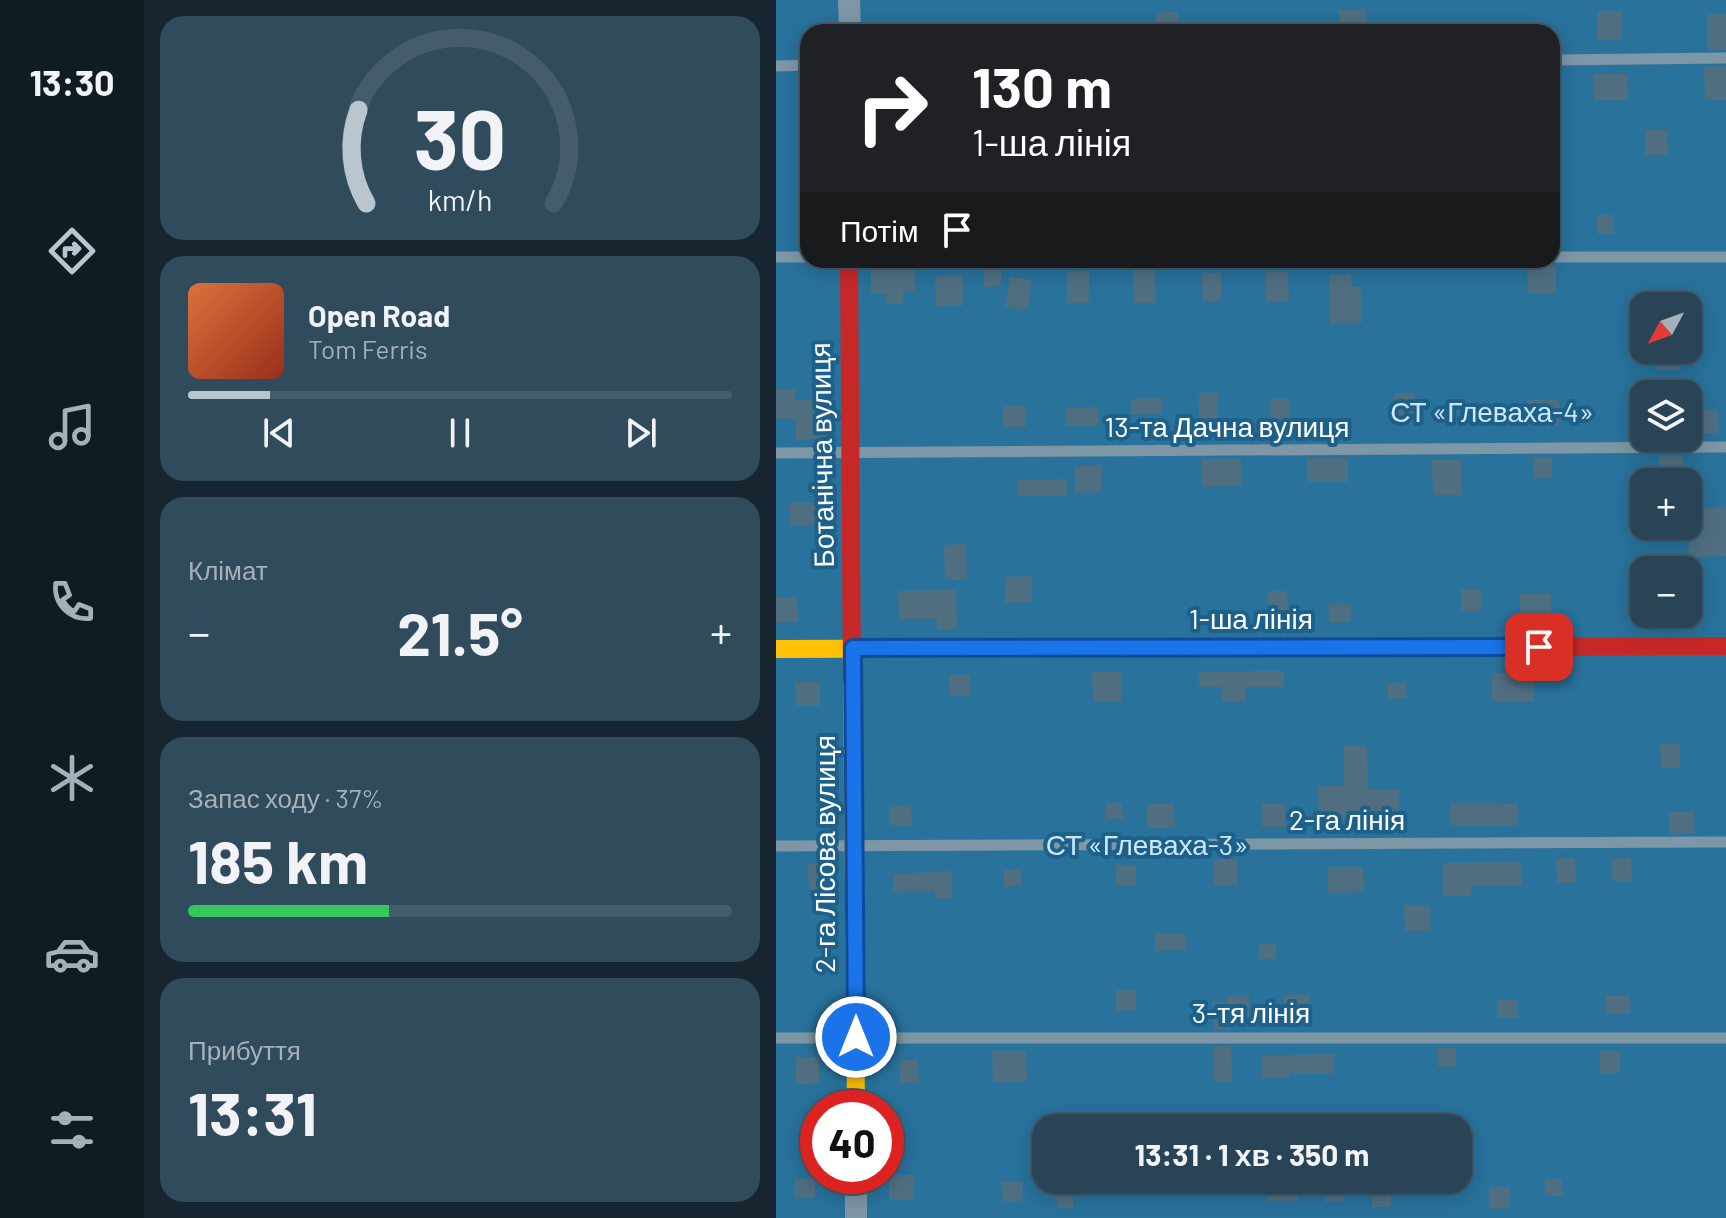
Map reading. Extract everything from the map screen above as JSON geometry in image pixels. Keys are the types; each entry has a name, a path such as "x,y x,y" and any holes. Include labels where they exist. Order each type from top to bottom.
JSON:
{"street":[{"path":"849,0 850,24"},
{"name":"Ботанічна вулиця","path":"849,268 853,648"},
{"name":"1-ша лінія","path":"776,649 1726,646"},
{"name":"2-га Лісова вулиця","path":"853,648 856,1090"},
{"path":"856,1194 856,1218"}],"lane":[{"path":"1560,60 1726,58"},
{"path":"776,66 800,65"},
{"path":"776,257 800,257"},
{"path":"1560,257 1726,257"},
{"name":"13-та Дачна вулиця","path":"776,453 1726,447"},
{"name":"2-га лінія","path":"776,846 1726,842"},
{"name":"3-тя лінія","path":"776,1038 1726,1038"}],"green space":[{"name":"СТ «Глеваха-3»","path":"776,0 1726,0 1726,1218 776,1218"}],"building":[{"path":"1366,9 1366,24 1340,24 1339,10"},
{"path":"1597,11 1622,11 1622,40 1597,40"},
{"path":"1178,12 1179,24 1157,24 1156,13"},
{"path":"1707,14 1726,14 1726,50 1707,50"},
{"path":"1726,66 1726,100 1705,100 1704,67"},
{"path":"1594,74 1627,74 1628,100 1594,100"},
{"path":"1645,130 1667,130 1668,155 1645,155"},
{"path":"1597,215 1614,215 1614,234 1597,234"},
{"path":"871,268 915,268 915,291 903,291 903,304 886,304 886,294 871,294"},
{"path":"983,268 1001,268 1001,286 984,287"},
{"path":"1527,268 1556,268 1556,293 1528,293"},
{"path":"1133,270 1155,270 1156,303 1134,303"},
{"path":"1089,271 1089,303 1067,303 1067,272"},
{"path":"1265,272 1288,272 1289,301 1266,301"},
{"path":"1202,273 1221,273 1221,301 1203,302"},
{"path":"963,275 963,306 936,306 935,276"},
{"path":"1329,275 1351,275 1352,287 1361,287 1362,323 1330,324"},
{"path":"1010,277 1032,280 1028,310 1005,307"},
{"path":"1657,364 1679,364 1679,370 1657,370"},
{"path":"776,389 795,389 795,400 831,400 831,437 796,441 796,419 776,419"},
{"path":"1218,392 1218,422 1199,422 1199,393"},
{"path":"1394,393 1415,393 1415,424 1394,424"},
{"path":"1162,398 1162,414 1132,415 1131,399"},
{"path":"1270,399 1289,399 1289,425 1271,425"},
{"path":"1528,400 1559,400 1559,426 1528,426"},
{"path":"1003,406 1025,406 1026,427 1003,427"},
{"path":"1098,407 1099,425 1066,426 1066,408"},
{"path":"1718,409 1719,433 1702,433 1702,410"},
{"path":"1659,456 1683,456 1683,468 1659,468"},
{"path":"1533,457 1552,457 1552,478 1533,479"},
{"path":"1307,458 1348,458 1348,482 1307,482"},
{"path":"1202,459 1241,459 1242,486 1202,487"},
{"path":"1432,460 1461,460 1461,495 1433,495"},
{"path":"1101,465 1101,492 1075,493 1075,466"},
{"path":"1067,479 1067,496 1018,496 1018,480"},
{"path":"820,502 820,525 790,526 790,503"},
{"path":"1726,507 1726,556 1688,556 1689,540 1702,540 1702,508"},
{"path":"966,544 967,580 945,580 944,545"},
{"path":"1032,576 1032,602 1005,603 1005,577"},
{"path":"1461,589 1481,589 1481,611 1461,612"},
{"path":"956,590 957,629 937,630 937,619 899,619 898,591"},
{"path":"1268,591 1287,591 1288,612 1269,612"},
{"path":"1520,594 1551,594 1551,621 1520,622"},
{"path":"776,597 797,597 798,622 776,623"},
{"path":"1351,603 1351,622 1329,623 1329,604"},
{"path":"1284,671 1284,687 1245,687 1245,701 1222,701 1222,687 1199,687 1199,672"},
{"path":"1092,672 1121,672 1121,702 1093,702"},
{"path":"1492,673 1534,673 1534,701 1492,701"},
{"path":"949,675 970,675 970,695 950,696"},
{"path":"795,682 820,682 820,706 796,706"},
{"path":"1388,683 1406,683 1406,698 1388,699"},
{"path":"1660,744 1680,744 1680,768 1661,768"},
{"path":"1344,745 1367,745 1368,790 1399,790 1399,816 1319,821 1318,786 1344,786"},
{"path":"1106,803 1122,803 1123,819 1106,819"},
{"path":"1451,803 1518,804 1518,825 1449,825"},
{"path":"1147,804 1174,804 1175,828 1147,828"},
{"path":"1262,804 1285,804 1285,827 1262,827"},
{"path":"889,805 911,805 912,825 889,825"},
{"path":"1669,812 1694,812 1694,834 1669,834"},
{"path":"1556,858 1575,858 1576,883 1557,883"},
{"path":"1631,858 1632,881 1612,881 1611,859"},
{"path":"1214,859 1237,859 1237,885 1214,885"},
{"path":"1522,862 1522,885 1471,885 1471,896 1443,896 1443,863"},
{"path":"808,864 826,864 826,890 809,890"},
{"path":"1116,865 1136,865 1136,886 1116,886"},
{"path":"1328,867 1363,867 1364,892 1328,893"},
{"path":"1004,870 1021,870 1021,886 1004,887"},
{"path":"952,871 952,898 935,898 935,891 893,892 893,874"},
{"path":"1404,905 1430,905 1431,931 1405,931"},
{"path":"1155,933 1185,933 1186,950 1155,951"},
{"path":"1276,943 1276,959 1259,959 1259,944"},
{"path":"1116,990 1136,990 1136,1010 1116,1011"},
{"path":"1249,995 1249,1018 1230,1019 1231,1030 1214,1030 1213,1002 1228,1002 1228,996"},
{"path":"1284,995 1310,995 1310,1018 1284,1018"},
{"path":"1606,996 1630,996 1630,1014 1606,1014"},
{"path":"1497,1000 1518,1000 1518,1018 1497,1018"},
{"path":"1214,1046 1231,1046 1232,1082 1214,1082"},
{"path":"1438,1048 1456,1048 1456,1067 1438,1067"},
{"path":"992,1051 1026,1051 1027,1081 993,1082"},
{"path":"1600,1051 1620,1051 1620,1073 1600,1074"},
{"path":"1334,1054 1334,1073 1289,1073 1289,1078 1262,1078 1262,1056"},
{"path":"796,1057 819,1057 819,1084 796,1084"},
{"path":"900,1060 918,1060 919,1083 900,1083"},
{"path":"904,1175 914,1175 914,1200 889,1200 889,1194 904,1194"},
{"path":"795,1179 800,1179 800,1194 815,1194 815,1198 795,1198"},
{"path":"1545,1179 1562,1179 1563,1196 1545,1196"},
{"path":"1002,1182 1022,1182 1023,1201 1003,1202"},
{"path":"1489,1187 1510,1187 1510,1208 1489,1209"},
{"path":"1056,1194 1073,1194 1073,1208 1057,1208"},
{"path":"1267,1194 1298,1194 1298,1201 1267,1201"},
{"path":"1325,1194 1344,1194 1344,1201 1325,1202"},
{"path":"1372,1194 1390,1194 1391,1207 1372,1207"}],"traffic: slow":[{"path":"776,649 1461,647"},
{"path":"852,679 856,1090"}],"traffic: jam":[{"path":"849,268 852,679"},
{"path":"1461,647 1726,646"}],"route":[{"path":"856,1037 853,648 1539,647"}],"park label":[{"name":"СТ «Глеваха-4»","path":"1492,412"}]}
